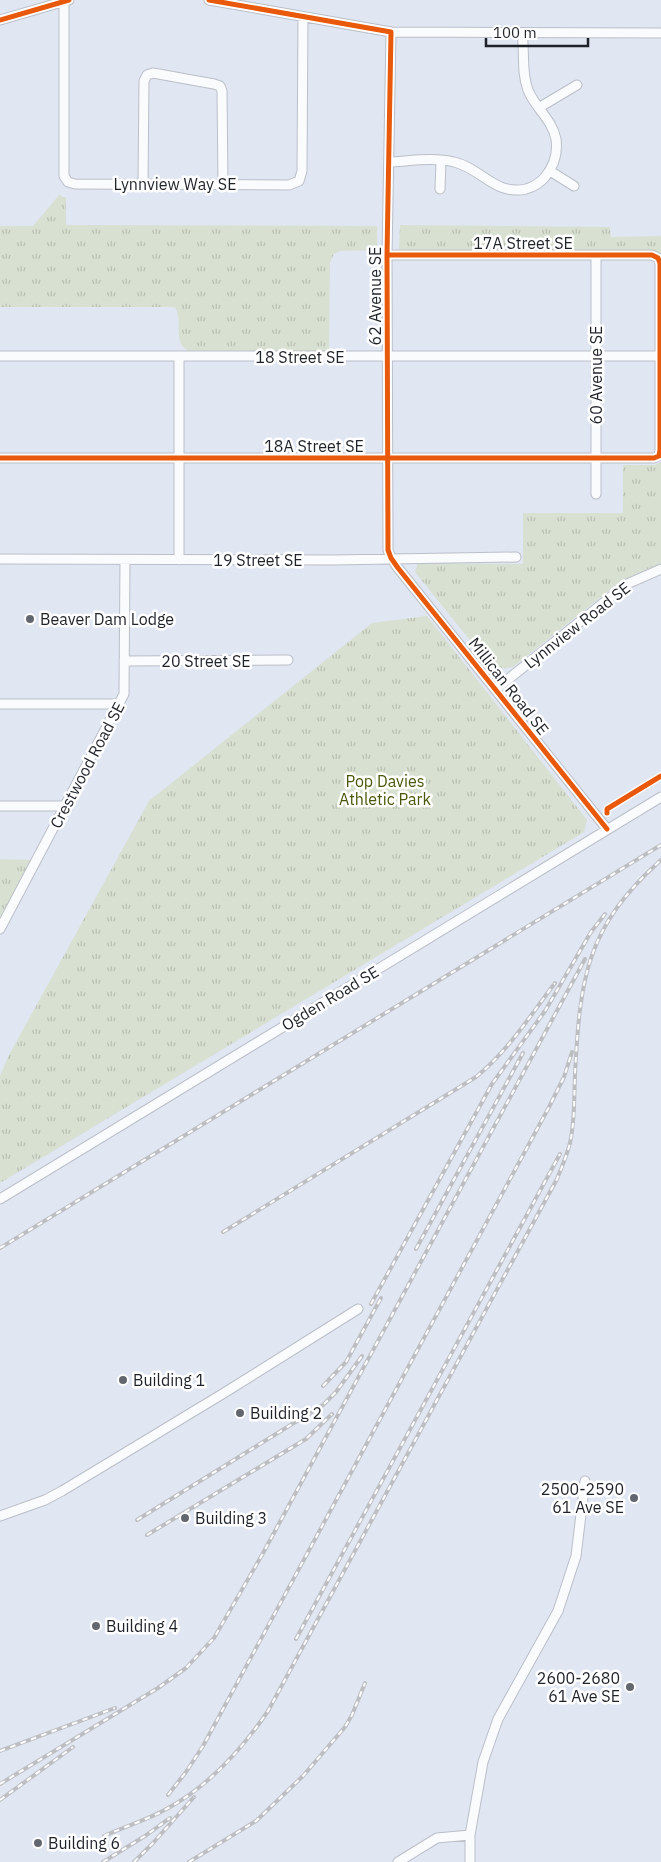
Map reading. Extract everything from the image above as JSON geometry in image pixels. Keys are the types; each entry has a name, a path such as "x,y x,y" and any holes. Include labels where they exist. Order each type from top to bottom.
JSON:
{"street":[{"path":"209,0 391,32 661,33"},
{"path":"0,20 66,1"},
{"name":"Lynnview Way SE","path":"66,1 65,180 71,184 289,185 299,181 301,177 303,17"},
{"name":"62 Avenue SE","path":"391,32 387,255 388,540 391,558"},
{"path":"389,162 453,161 465,165 493,183 510,191 530,188 542,181 550,171 556,155 556,137 553,127 540,107 532,99 527,87 522,33"},
{"path":"143,184 144,82 147,75 153,73 220,86 222,91 223,184"},
{"path":"540,107 577,85"},
{"path":"440,189 441,161"},
{"path":"550,171 574,186"},
{"name":"17A Street SE","path":"387,255 652,255 658,258 660,263 660,356"},
{"name":"60 Avenue SE","path":"596,255 596,494"},
{"name":"18 Street SE","path":"0,356 660,356"},
{"name":"18A Street SE","path":"0,458 654,458 659,456 660,450 660,356"},
{"path":"179,357 179,560"},
{"name":"Millican Road SE","path":"391,558 607,829"},
{"name":"19 Street SE","path":"0,559 516,558"},
{"name":"Crestwood Road SE","path":"0,929 124,694 125,560"},
{"name":"Lynnview Road SE","path":"496,689 627,584 661,569"},
{"name":"20 Street SE","path":"124,661 288,660"},
{"path":"0,704 120,704"},
{"name":"Ogden Road SE","path":"0,1199 661,797"},
{"path":"0,806 65,806"},
{"path":"0,1516 45,1500 62,1491 217,1398 358,1309"},
{"path":"470,1862 470,1835 483,1762 498,1719 558,1611 576,1556 585,1481"},
{"path":"398,1862 437,1838 470,1835"}],"green space":[{"path":"60,194 62,197 66,197 66,225 377,226 377,250 340,251 334,254 330,263 329,352 190,352 184,348 179,338 175,307 0,307 0,226 33,226"},
{"path":"400,225 610,227 611,237 661,236 661,253 402,251 399,249"},
{"path":"661,462 661,563 622,580 513,667 498,667 486,660 415,572 418,563 523,564 523,513 623,513 623,465 655,465"},
{"name":"Pop Davies Athletic Park","path":"427,616 587,820 584,832 0,1183 0,1076 9,1055 149,801 372,623"},
{"path":"0,859 31,860 0,919"}],"railway":[{"path":"0,1248 661,845"},
{"path":"104,1836 162,1811 199,1788 225,1765 268,1711 557,1179 572,1134 580,1009 592,956 602,932 617,908 636,884 661,860"},
{"path":"371,1304 492,1084 545,1011 591,932 605,914"},
{"path":"0,1784 158,1688 186,1668 214,1638 262,1555 585,959"},
{"path":"223,1232 476,1077 508,1045 555,983"},
{"path":"168,1795 203,1746 548,1109 564,1077 572,1052"},
{"path":"416,1249 523,1053"},
{"path":"296,1639 560,1154"},
{"path":"323,1386 346,1362 381,1298"},
{"path":"137,1520 323,1405 336,1392 362,1356"},
{"path":"147,1535 306,1439 332,1414"},
{"path":"189,1862 256,1821 303,1776 345,1727 365,1683"},
{"path":"0,1751 115,1708"},
{"path":"0,1800 73,1747"},
{"path":"134,1862 194,1797"},
{"path":"103,1862 170,1818"}],"cycle path":[{"path":"0,20 69,0"},
{"path":"209,0 391,32 387,255 388,550 398,568 607,829"},
{"path":"0,458 654,458 659,456 660,263 658,258 652,255 387,255"},
{"path":"607,813 607,809 661,776"}],"place":[{"name":"Beaver Dam Lodge","path":"30,619"},
{"name":"Building 1","path":"123,1380"},
{"name":"Building 2","path":"240,1413"},
{"name":"2500-2590 61 Ave SE","path":"634,1498"},
{"name":"Building 3","path":"185,1518"},
{"name":"Building 4","path":"96,1626"},
{"name":"2600-2680 61 Ave SE","path":"630,1687"},
{"name":"Building 6","path":"38,1843"}]}
